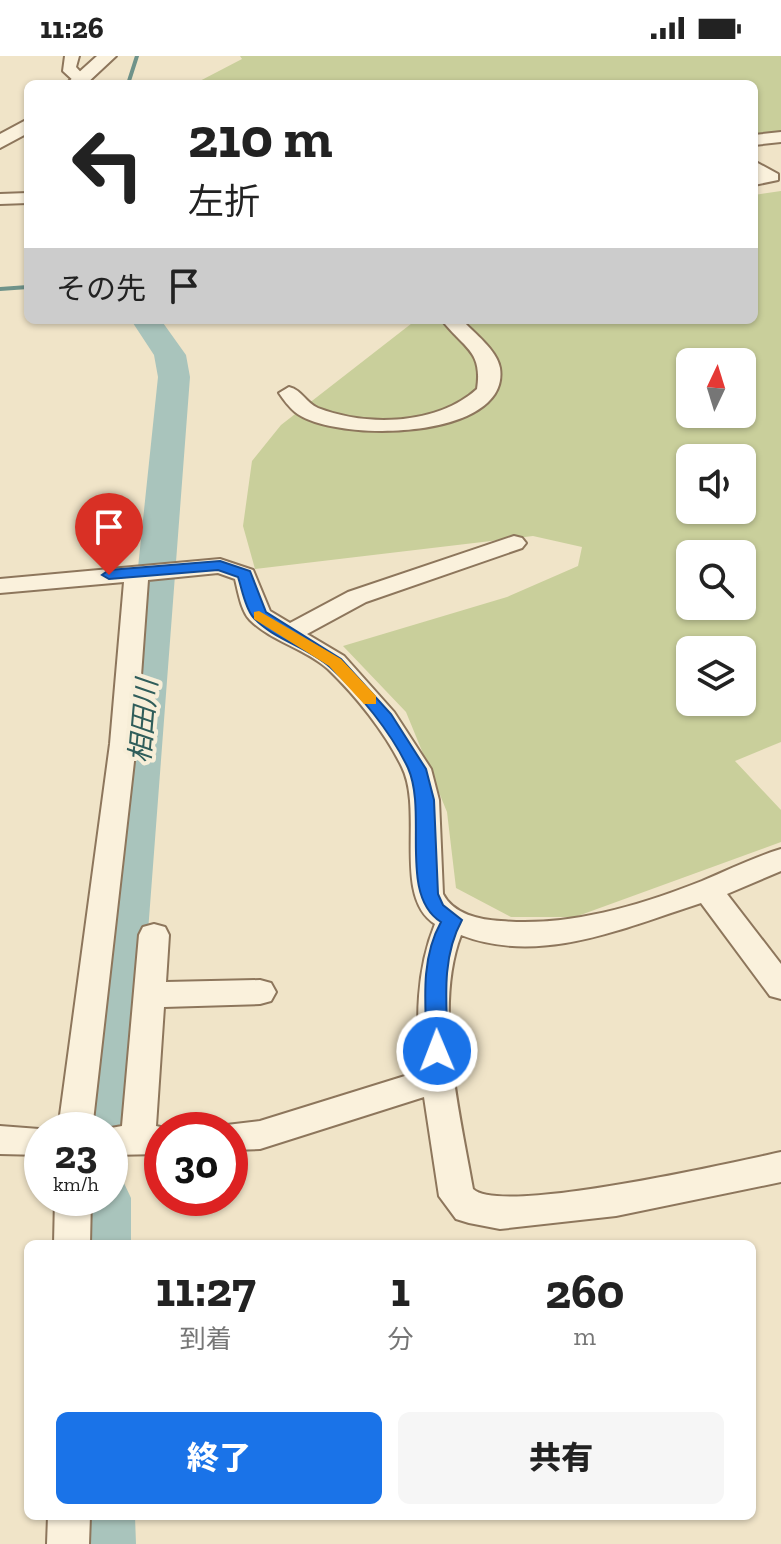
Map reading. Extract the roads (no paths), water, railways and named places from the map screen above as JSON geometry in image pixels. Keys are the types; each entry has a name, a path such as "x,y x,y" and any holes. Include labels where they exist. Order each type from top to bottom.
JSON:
{"street":[{"path":"72,56 68,68 77,80"},
{"path":"80,80 107,56"},
{"path":"0,142 24,127"},
{"path":"758,140 781,137"},
{"path":"758,168 772,177 758,179"},
{"path":"0,199 24,198"},
{"path":"289,393 293,404 308,414 333,421 423,422 452,417 482,397 490,383 490,369 455,324"},
{"path":"289,634 357,597 514,543"},
{"path":"0,586 220,566 245,575 259,615 344,672 385,718 417,769 425,800 428,894 436,910 481,931 526,935 572,932 708,890 781,859"},
{"path":"77,1112 141,572"},
{"path":"708,890 781,987"},
{"path":"452,920 443,936 436,968 438,1079 457,1196 469,1208 500,1214 616,1201 781,1167"},
{"path":"134,1141 154,935"},
{"path":"149,995 260,992"},
{"path":"248,1135 260,1135 438,1079"},
{"path":"0,1140 24,1141"},
{"path":"72,1240 73,1216"},
{"path":"68,1544 69,1520"}],"waterway":[{"path":"129,80 137,56"},
{"path":"0,289 24,287"},
{"name":"相田川","path":"108,1112 174,377 170,355 149,324"},
{"name":"相田川","path":"103,1216 103,1240"},
{"name":"相田川","path":"103,1520 103,1544"}]}
